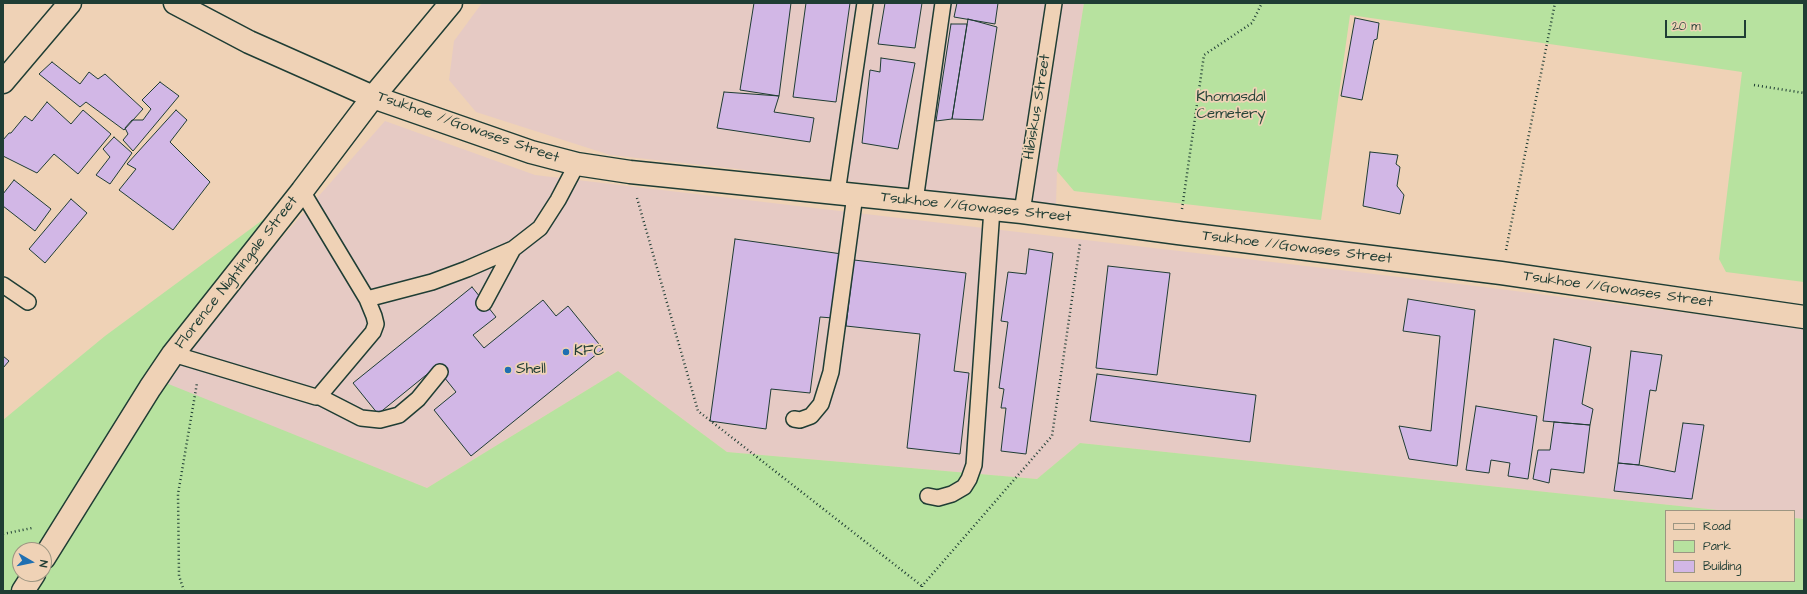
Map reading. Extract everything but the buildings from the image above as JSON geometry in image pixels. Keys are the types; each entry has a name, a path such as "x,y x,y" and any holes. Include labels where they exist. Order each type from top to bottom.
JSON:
{"street":[{"path":"3,82 70,3"},
{"name":"Tsukhoe //Gowases Street","path":"175,3 249,42 373,97 531,152 577,164 630,172 1022,212 1502,273 1804,317"},
{"name":"Florence Nightingale Street","path":"52,545 150,388 173,354 302,191 373,97 451,3"},
{"path":"23,591 29,582"}],"lane":[{"path":"794,419 800,420 811,416 821,404 831,372 834,356 846,194 865,3"},
{"path":"915,201 943,3"},
{"name":"Hibiskus Street","path":"1022,212 1054,3"},
{"path":"367,299 432,282 513,250 540,228 558,200 577,164"},
{"path":"302,191 367,299 376,324 373,332 318,396"},
{"path":"928,496 938,498 952,494 964,487 969,479 974,465 992,209"},
{"path":"484,303 513,250"},
{"path":"3,285 28,302"},
{"path":"173,354 314,397 318,396 361,418 380,420 399,415 418,399 440,372"}],"path":[{"path":"1178,233 1204,55 1252,23 1262,3"},
{"path":"1502,273 1555,3"},
{"path":"1754,85 1804,93"},
{"path":"630,172 698,412 922,586"},
{"path":"922,591 922,586 1052,436 1083,220"},
{"path":"184,591 179,576 178,494 200,361"}],"shaded area":[{"path":"482,3 1084,3 1057,171 1056,204 610,155 476,112 449,80 454,41"},
{"path":"385,121 535,175 1484,287 1804,328 1804,519 1795,518 1795,510 1717,510 1080,443 1037,479 727,452 618,371 427,488 156,380"}],"green space":[{"name":"Khomasdal Cemetery","path":"1084,3 1804,3 1804,282 1726,272 1719,259 1742,72 1350,15 1321,220 1074,191 1057,171"},
{"path":"302,191 156,379 427,488 618,371 727,452 1037,479 1080,443 1717,510 1665,510 1665,582 1795,582 1795,518 1804,519 1804,591 3,591 3,420 105,336"}],"place":[{"name":"KFC","path":"566,352"},
{"name":"Shell","path":"508,370"}]}
